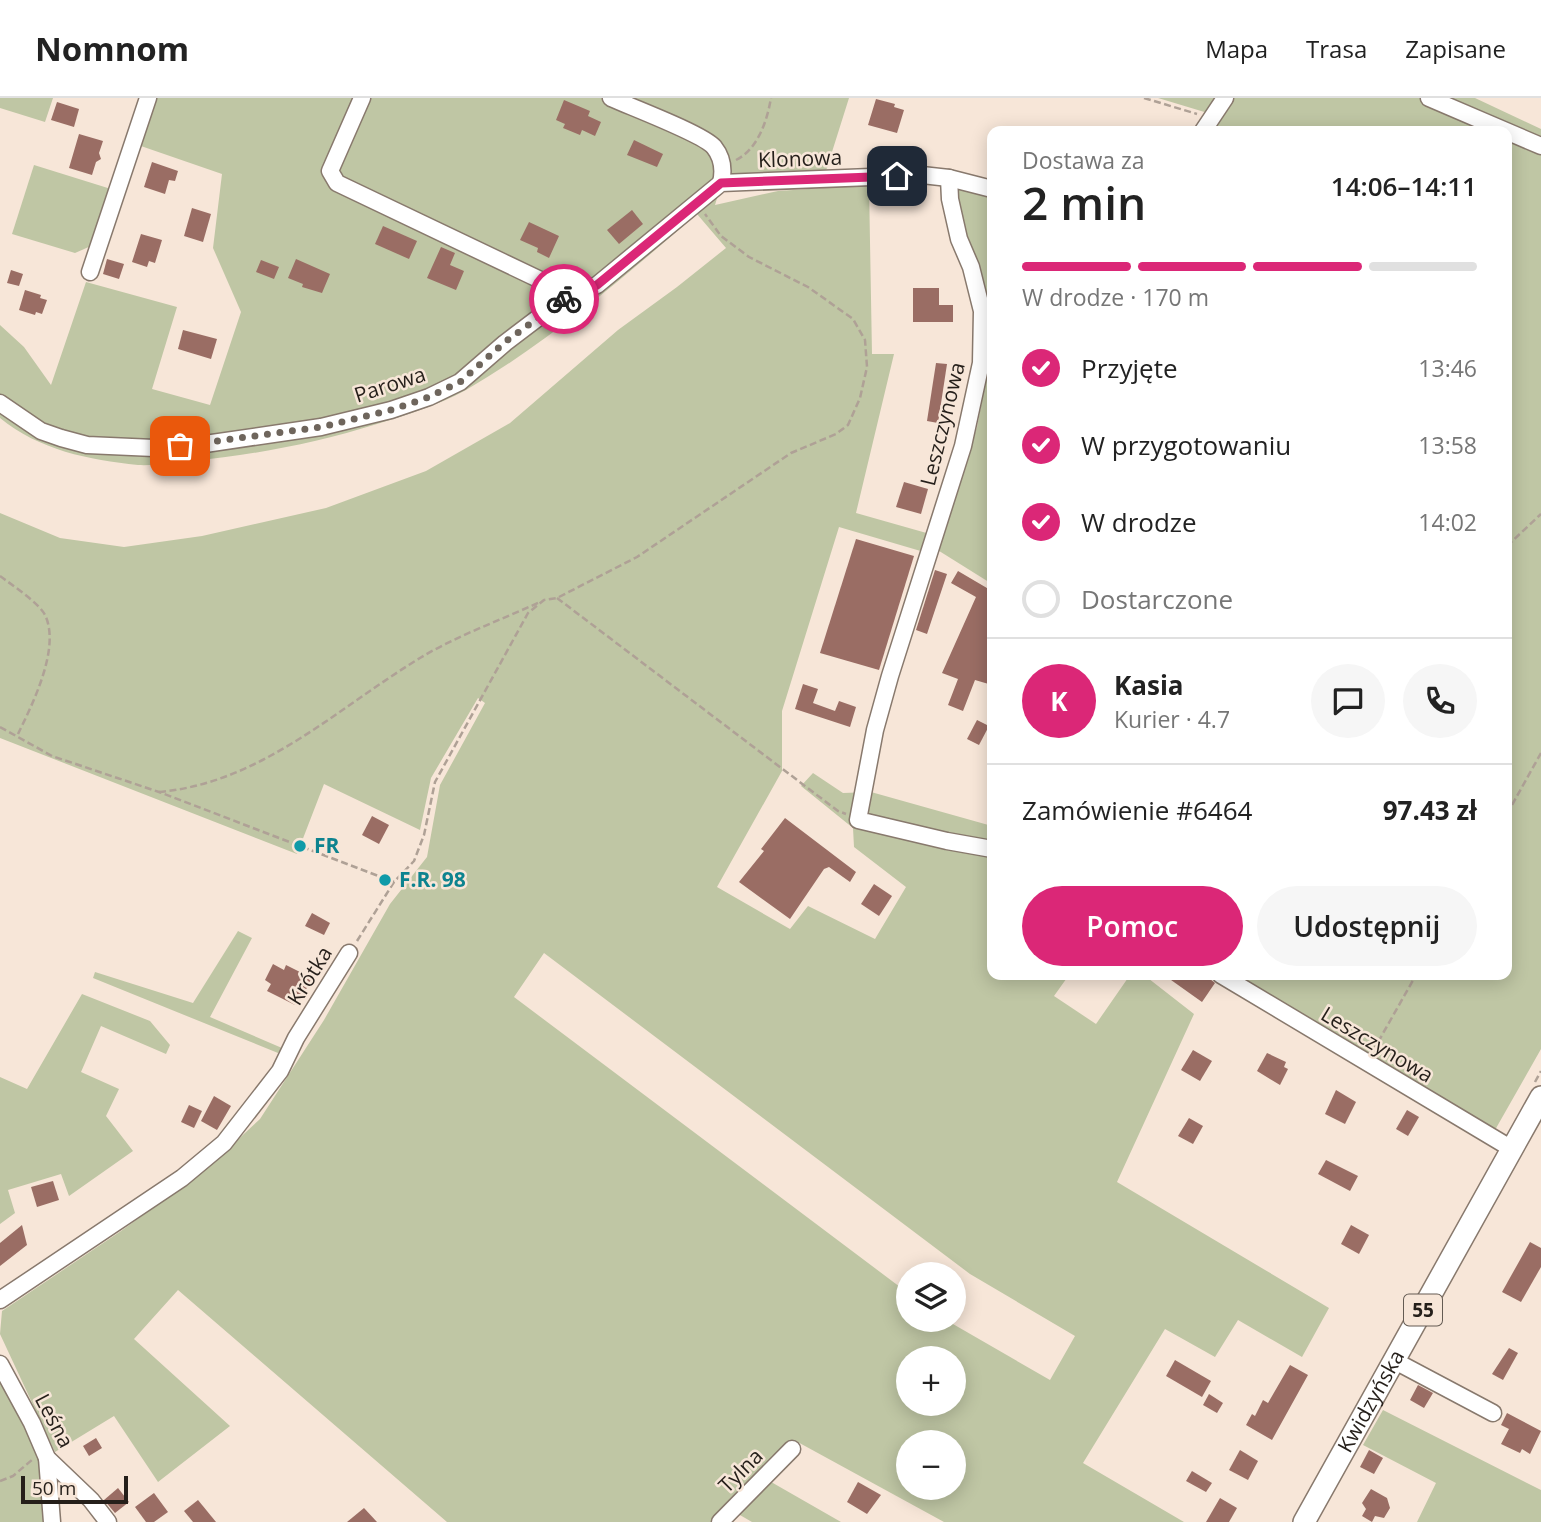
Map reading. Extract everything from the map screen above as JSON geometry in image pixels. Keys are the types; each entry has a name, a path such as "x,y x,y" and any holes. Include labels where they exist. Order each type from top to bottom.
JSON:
{"main road":[{"name":"Kwidzyńska","path":"1304,1522 1541,1097"}],"street":[{"path":"90,272 148,98"},
{"path":"362,98 330,171 337,183 553,286 567,297"},
{"path":"611,98 713,145 726,179"},
{"path":"1207,125 1224,98"},
{"path":"1429,98 1494,126"},
{"path":"1512,134 1541,146"},
{"name":"Klonowa","path":"726,179 922,175 949,178 987,188"},
{"name":"Leszczynowa","path":"859,820 875,730 963,446 981,363 982,311 971,267 959,239 950,199 949,178"},
{"name":"Parowa","path":"0,403 41,431 88,445 154,448 205,444 321,427 391,410 429,397 460,382 505,342 567,297 597,285 726,179"},
{"path":"859,820 987,848"},
{"name":"Krótka","path":"0,1300 172,1186 224,1143 280,1071 296,1038 349,953"},
{"name":"Leszczynowa","path":"1229,980 1512,1149"},
{"path":"1395,1361 1493,1413"},
{"name":"Leśna","path":"0,1364 32,1423 45,1454 91,1500 107,1522"},
{"name":"Tylna","path":"720,1522 792,1449"},
{"path":"45,1454 52,1522"}],"path":[{"path":"726,179 731,163 744,156 767,121 771,98"},
{"path":"1144,98 1207,125"},
{"path":"159,792 188,790 234,775 301,740 421,657 544,600 558,598 637,557 791,453 848,425 860,398 867,367 865,340 853,319 807,287 748,257 721,236 696,203"},
{"path":"1512,542 1541,514"},
{"path":"0,576 45,614 49,633 41,686 18,735"},
{"path":"558,598 838,810 859,820"},
{"name":"Krótka","path":"349,953 394,882 414,861 424,835 435,782 519,628 528,613 544,600"},
{"path":"0,727 51,756 159,792 394,882"},
{"path":"1512,805 1541,753"},
{"path":"1368,1059 1413,980"},
{"path":"0,1481 13,1476 45,1454"}],"green space":[{"path":"0,98 53,98 45,122 0,108"},
{"path":"154,98 849,98 826,171 744,176 725,172 715,205 778,191 869,185 872,354 894,354 856,513 930,534 924,552 839,527 782,711 782,771 717,887 790,929 808,906 875,939 906,887 854,847 853,828 801,786 813,773 843,793 871,792 987,825 987,980 1065,980 1054,996 1096,1024 1127,980 1150,980 1194,1014 1117,1182 1329,1308 1302,1357 1238,1320 1215,1357 1165,1329 1083,1463 1184,1522 944,1522 904,1500 966,1500 966,1430 896,1430 896,1496 794,1440 759,1475 841,1522 752,1522 726,1507 711,1522 447,1522 178,1290 134,1339 230,1426 158,1482 114,1416 55,1452 0,1334 2,1311 204,1171 260,1119 324,1020 390,904 427,857 440,785 485,703 478,698 431,778 420,830 324,784 297,854 0,738 0,513 60,538 124,547 202,536 326,508 426,471 510,423 618,330 726,248 697,214 556,330 466,390 411,413 331,437 238,455 138,465 65,452 31,438 0,418 0,325 24,347 51,385 86,282 177,307 152,389 210,405 241,312 213,248 222,174 138,145","holes":["544,953 954,1262 966,1262 966,1271 970,1274 1075,1336 1050,1380 966,1332 896,1332 896,1284 514,997"]},
{"path":"1158,98 1475,98 1541,129 1541,1049 1495,1130 1240,980 1512,980 1512,126 1217,126 1221,117"},
{"path":"34,165 111,189 91,246 75,253 12,234"},
{"path":"954,185 987,194 987,340"},
{"path":"987,354 987,581 936,549 977,427"},
{"path":"238,931 252,938 210,1017 282,1048 278,1053 93,978 95,972 193,1003"},
{"path":"82,994 150,1021 170,1045 166,1054 101,1026 81,1072 119,1089 106,1116 133,1151 69,1196 61,1174 8,1190 15,1213 0,1224 0,1077 27,1089"},
{"path":"0,1372 41,1461 44,1522 0,1522"},
{"path":"1383,1410 1541,1490 1541,1522 1417,1522 1436,1483 1363,1445"}],"building":[{"path":"876,99 895,104 894,107 904,110 897,133 868,125"},
{"path":"564,100 590,111 588,116 601,122 595,136 582,130 580,135 563,128 565,124 556,120"},
{"path":"57,102 79,109 74,127 51,120"},
{"path":"79,134 103,141 99,153 101,159 96,162 92,175 69,168"},
{"path":"634,140 663,154 657,167 627,155"},
{"path":"152,162 178,171 175,181 169,180 165,194 144,187"},
{"path":"192,208 211,214 203,242 184,236"},
{"path":"632,210 643,224 619,244 607,230"},
{"path":"529,222 559,236 549,258 537,252 538,248 520,240"},
{"path":"383,226 417,241 409,259 375,244"},
{"path":"141,234 162,240 155,263 149,261 147,267 132,262"},
{"path":"441,247 455,253 450,265 464,271 456,290 427,278"},
{"path":"107,259 124,264 119,279 103,274"},
{"path":"296,259 330,274 322,293 302,287 303,284 288,278"},
{"path":"261,260 279,267 274,279 256,272"},
{"path":"11,270 23,274 19,286 7,283"},
{"path":"913,288 939,288 939,305 953,305 953,322 913,322"},
{"path":"25,290 47,300 42,314 36,312 35,315 19,310"},
{"path":"183,330 217,339 211,359 178,349"},
{"path":"936,363 947,364 938,423 927,421"},
{"path":"904,482 928,489 921,514 896,507"},
{"path":"856,539 914,556 879,670 820,653"},
{"path":"935,570 947,574 927,634 916,630"},
{"path":"958,571 987,588 987,684 975,680 963,711 948,705 958,679 942,673 976,597 951,583"},
{"path":"803,684 818,689 813,703 835,711 839,701 856,707 850,727 795,709"},
{"path":"977,720 987,725 979,745 967,739"},
{"path":"372,816 389,825 379,844 362,835"},
{"path":"785,818 856,872 850,882 829,867 824,869 790,919 739,882 764,851 761,849"},
{"path":"874,884 892,896 879,916 861,904"},
{"path":"312,913 330,923 324,935 305,926"},
{"path":"273,964 284,970 286,965 312,978 295,1005 267,991 271,984 265,980"},
{"path":"1171,980 1211,980 1215,983 1202,1002"},
{"path":"1193,1050 1212,1061 1200,1081 1181,1070"},
{"path":"1267,1053 1286,1062 1284,1067 1288,1069 1280,1085 1257,1071"},
{"path":"1336,1090 1356,1102 1345,1124 1325,1114"},
{"path":"214,1096 231,1106 217,1130 201,1121"},
{"path":"189,1105 202,1111 194,1128 181,1122"},
{"path":"1407,1110 1419,1117 1408,1136 1396,1129"},
{"path":"1189,1118 1203,1126 1193,1144 1178,1136"},
{"path":"1326,1160 1358,1176 1350,1191 1318,1174"},
{"path":"53,1181 59,1200 37,1207 31,1187"},
{"path":"22,1225 27,1245 0,1266 0,1243"},
{"path":"1351,1225 1369,1235 1359,1254 1341,1244"},
{"path":"1530,1242 1541,1248 1541,1267 1521,1302 1502,1292"},
{"path":"1509,1348 1518,1353 1503,1380 1492,1374"},
{"path":"1175,1360 1211,1381 1202,1397 1166,1376"},
{"path":"1290,1365 1308,1375 1272,1440 1246,1425 1252,1414 1255,1416 1263,1400 1268,1403"},
{"path":"1418,1385 1433,1393 1424,1408 1410,1400"},
{"path":"1209,1394 1223,1403 1217,1413 1203,1405"},
{"path":"1507,1413 1541,1431 1530,1454 1522,1449 1520,1453 1501,1444 1509,1429 1501,1425"},
{"path":"96,1438 102,1448 89,1456 83,1446"},
{"path":"1240,1450 1258,1461 1248,1480 1229,1470"},
{"path":"1369,1450 1383,1458 1374,1474 1360,1467"},
{"path":"1192,1471 1212,1483 1206,1492 1186,1481"},
{"path":"858,1482 881,1495 867,1514 847,1502"},
{"path":"118,1488 129,1502 115,1513 104,1500"},
{"path":"1371,1489 1387,1498 1390,1508 1384,1518 1375,1516 1372,1522 1362,1516 1366,1509 1362,1503"},
{"path":"154,1493 168,1512 154,1522 146,1522 135,1507"},
{"path":"1220,1498 1237,1508 1229,1522 1206,1522"},
{"path":"198,1500 216,1522 193,1522 184,1511"},
{"path":"364,1508 377,1522 347,1522"}],"way so far":[{"path":"180,446 321,427 391,410 429,397 460,382 505,342 564,299"}],"place":[{"name":"FR","path":"300,846"},
{"name":"F.R. 98","path":"385,880"}],"route":[{"path":"564,299 597,285 721,183 897,176"}]}
